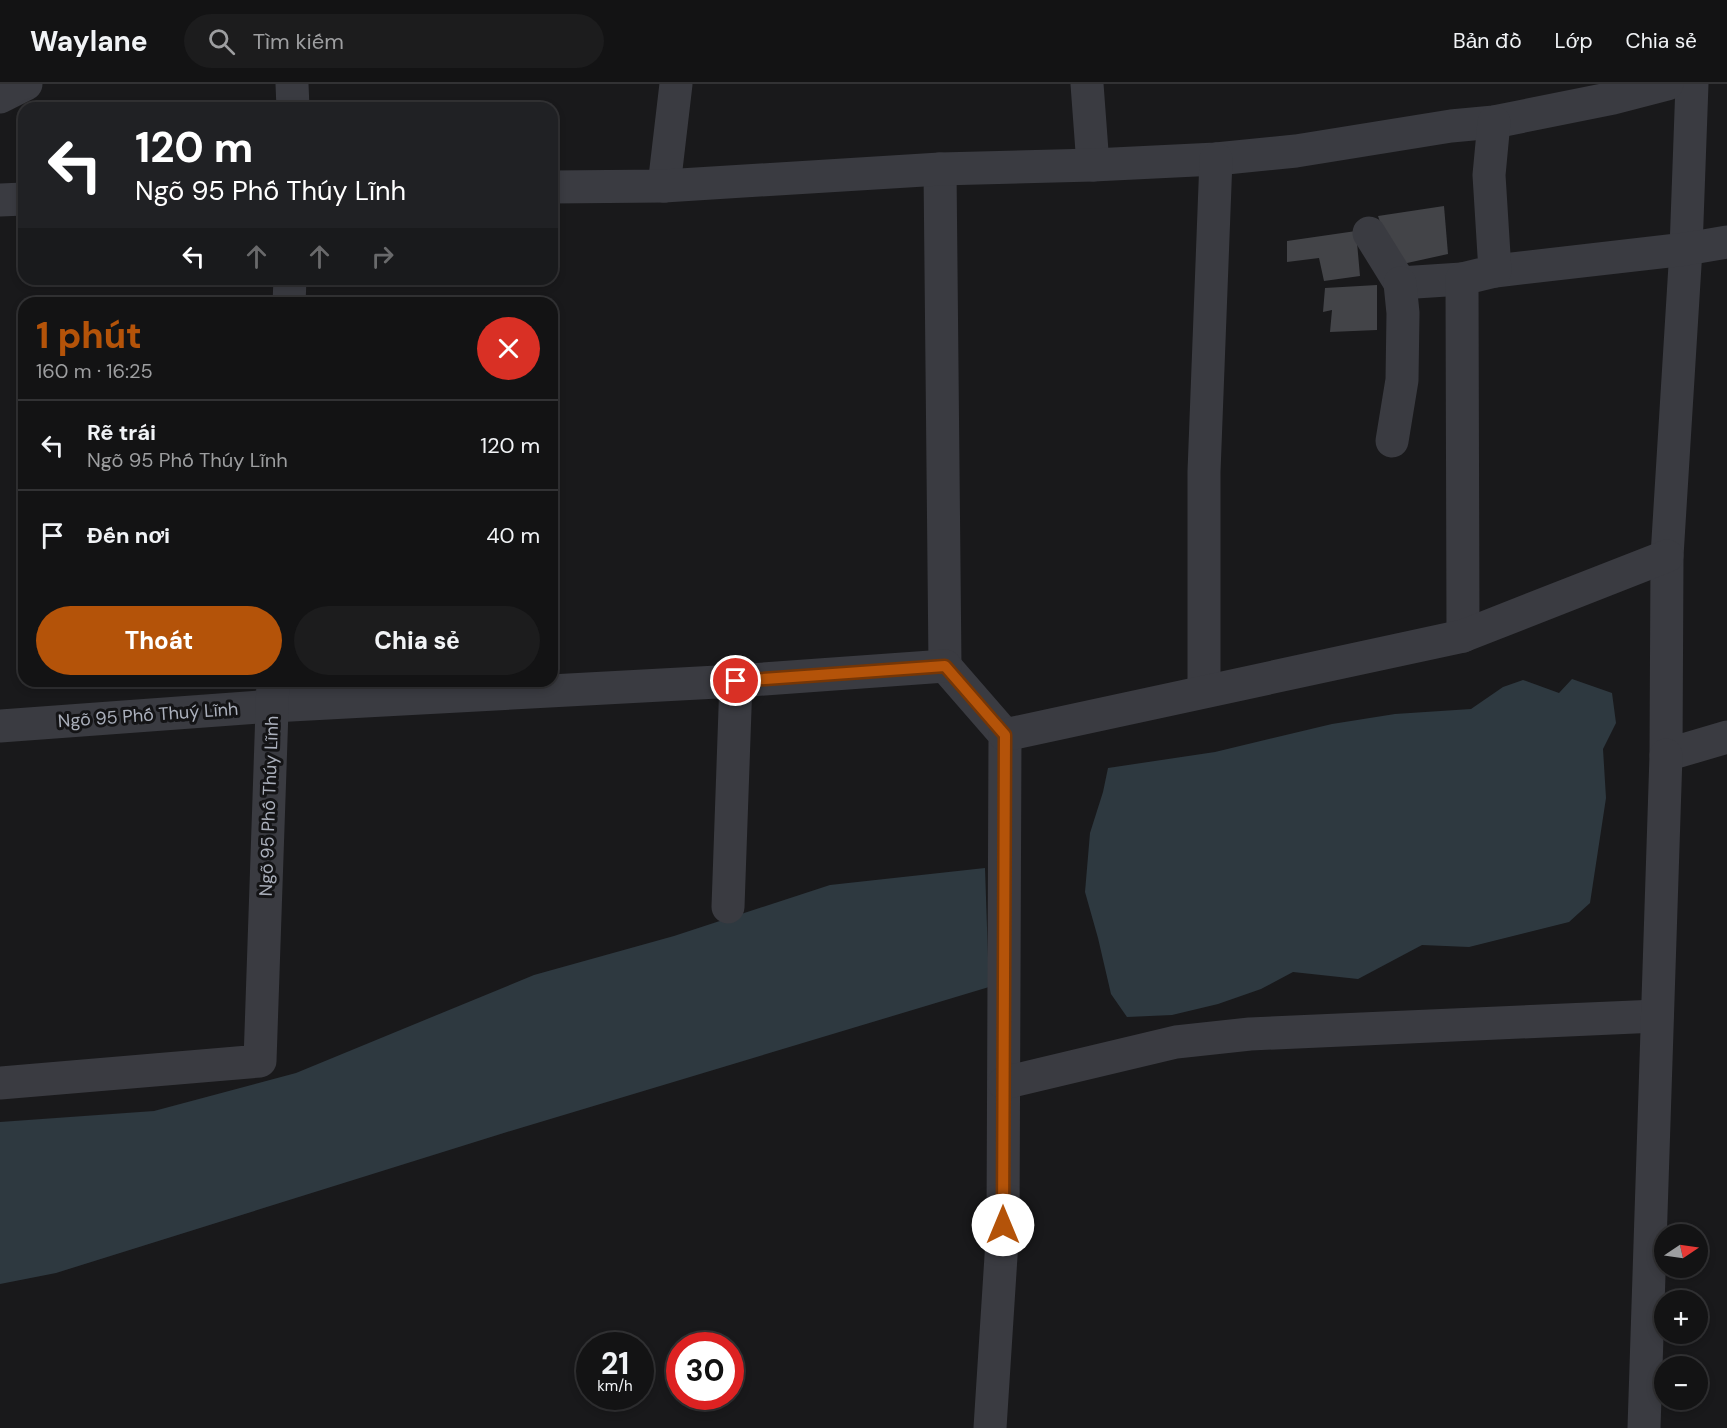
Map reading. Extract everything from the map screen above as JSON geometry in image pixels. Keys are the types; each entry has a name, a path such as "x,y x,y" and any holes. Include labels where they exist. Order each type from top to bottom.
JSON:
{"street":[{"path":"0,97 26,84"},
{"path":"292,84 293,102"},
{"path":"664,186 676,84"},
{"path":"1087,84 1093,165"},
{"path":"558,187 664,186 940,169 1215,159 1296,151 1451,126 1494,122 1613,98 1666,84"},
{"path":"1644,1428 1666,755 1667,556 1686,249 1692,84"},
{"path":"1494,122 1489,175 1495,271"},
{"path":"1204,691 1204,472 1215,159"},
{"path":"940,169 945,666 1005,735 1003,1225 990,1428"},
{"path":"0,200 18,199"},
{"path":"1369,233 1400,283 1403,313 1402,380 1392,441"},
{"path":"1400,283 1462,279 1495,271 1686,249 1727,242"},
{"path":"1462,279 1463,636"},
{"path":"1005,735 1463,636 1667,556"},
{"name":"Ngõ 95 Phố Thúy Lĩnh","path":"558,686 736,681 945,666"},
{"path":"728,907 736,681"},
{"name":"Ngõ 95 Phố Thúy Lĩnh","path":"0,1083 260,1061 272,693 504,687"},
{"name":"Ngõ 95 Phố Thuý Lĩnh","path":"0,726 272,693"},
{"path":"1666,755 1727,737"},
{"path":"1004,1083 1176,1042 1229,1036 1657,1016"}],"shaded area":[{"path":"1572,679 1612,693 1616,723 1603,749 1606,798 1590,903 1569,922 1469,947 1422,945 1358,979 1293,972 1261,989 1218,1004 1172,1015 1127,1017 1111,994 1085,892 1090,833 1108,768 1215,752 1332,724 1395,714 1471,709 1503,687 1523,680 1559,693"},
{"path":"985,868 989,987 507,1132 56,1273 0,1284 0,1122 154,1111 296,1073 534,975 674,936 830,885"}],"building":[{"path":"1444,206 1448,254 1398,265 1378,216"},
{"path":"1356,231 1360,276 1324,281 1319,258 1287,262 1287,241"},
{"path":"1377,285 1377,330 1330,332 1332,310 1323,312 1325,288"}],"route":[{"path":"736,681 945,666 1005,735 1003,1225"}]}
